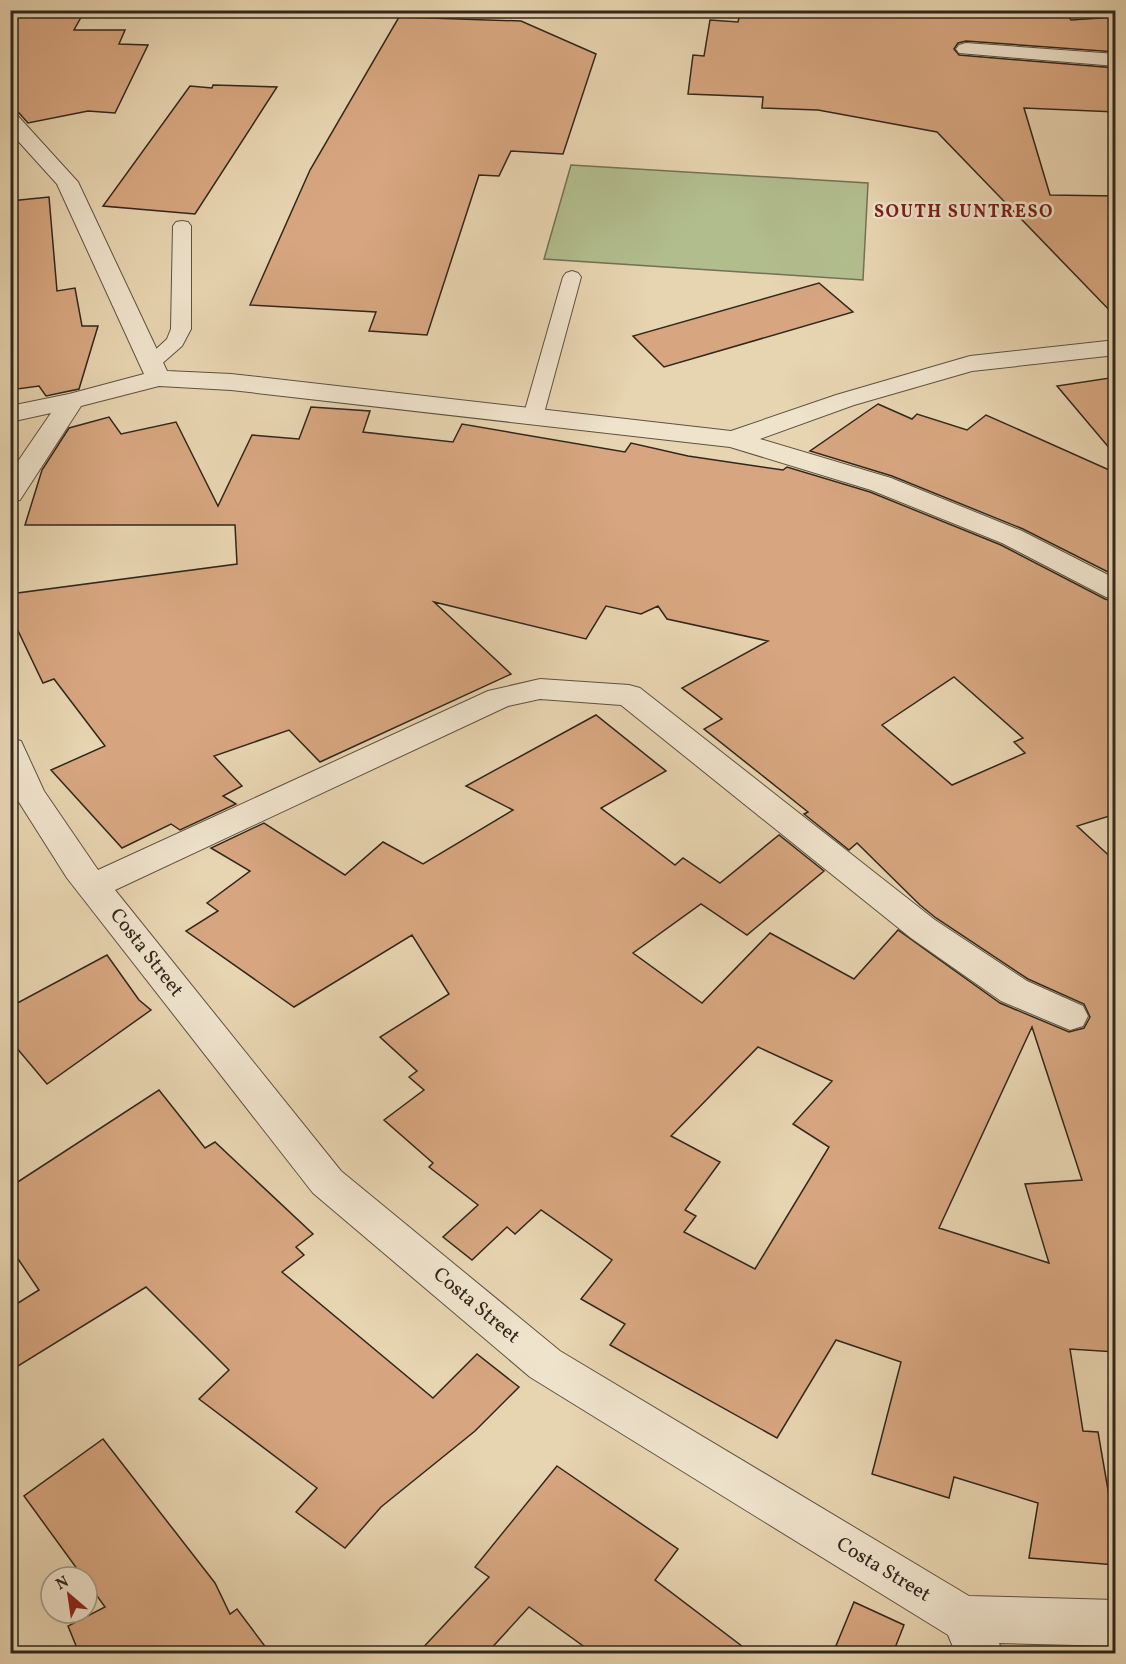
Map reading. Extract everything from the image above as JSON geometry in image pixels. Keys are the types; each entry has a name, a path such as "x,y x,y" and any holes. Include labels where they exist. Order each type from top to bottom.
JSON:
{"street":[{"path":"966,50 1116,60"},
{"path":"10,119 67,182 155,370"},
{"path":"733,439 845,400 970,364 1116,347"},
{"path":"10,414 72,401 155,370 231,382 733,439 881,484 1012,537 1115,591"},
{"path":"10,494 72,401"},
{"path":"94,886 499,698 540,690 629,695 924,929 1014,991 1070,1016"},
{"name":"Costa Street","path":"10,749 29,793 79,869 327,1182 545,1364 972,1636 1116,1623"}],"lane":[{"path":"155,370 182,329 182,226"},
{"path":"533,417 572,277"}],"green space":[{"path":"571,165 868,183 863,280 544,259"}],"building":[{"path":"10,10 85,10 74,30 125,30 119,44 148,45 115,113 88,111 28,123 19,113 10,111"},
{"path":"741,10 949,10 951,14 1064,10 1071,20 1116,17 1116,52 966,41 958,43 954,49 959,55 1116,68 1116,112 1024,108 1050,195 1116,196 1116,317 937,132 818,110 762,108 763,97 688,94 693,55 704,56 710,20 738,22"},
{"path":"399,17 521,21 596,54 563,154 511,151 499,176 479,175 427,335 369,331 376,312 250,305 310,170"},
{"path":"213,85 277,87 195,214 103,206 190,86 212,88"},
{"path":"49,197 57,291 75,288 82,326 98,326 79,389 46,396 39,386 10,390 10,201"},
{"path":"819,283 853,312 664,367 633,336"},
{"path":"1116,377 1116,456 1057,386"},
{"path":"878,404 912,419 917,414 967,430 986,415 1116,473 1116,576 1023,529 892,476 810,451"},
{"path":"311,407 370,411 363,432 453,442 462,424 625,452 631,443 688,456 783,470 787,467 870,492 1001,545 1105,599 1116,602 1116,814 1077,826 1116,862 1116,1352 1070,1349 1083,1431 1098,1432 1116,1536 1116,1565 1029,1558 1038,1503 954,1477 949,1498 872,1474 901,1362 836,1340 777,1438 610,1345 625,1324 581,1299 612,1260 541,1210 515,1234 507,1227 472,1260 443,1237 478,1205 429,1167 433,1163 384,1120 424,1090 409,1077 417,1071 380,1037 449,994 412,935 294,1007 186,931 218,911 207,903 250,871 211,848 264,823 345,875 383,842 423,864 513,810 466,786 596,715 666,771 601,808 675,865 683,858 720,883 779,835 824,871 747,935 701,904 633,953 702,1003 770,933 854,979 898,930 1000,1003 1069,1032 1084,1028 1090,1017 1084,1004 1028,979 936,918 857,843 849,850 804,814 808,812 704,729 722,719 682,688 768,641 667,619 658,606 641,614 606,606 586,639 434,602 511,674 320,762 289,730 214,756 242,786 223,796 236,804 180,830 171,824 122,848 51,770 105,746 54,679 43,683 10,614 10,594 237,564 235,525 25,525 42,470 69,428 109,417 121,434 176,422 218,506 252,435 299,439","holes":["954,677 1023,738 1014,742 1025,753 952,785 882,725","1032,1027 1082,1180 1025,1184 1049,1263 939,1228","758,1047 832,1081 793,1124 829,1147 755,1269 684,1232 696,1216 685,1210 720,1162 671,1136"]},
{"path":"107,955 139,1000 151,1010 47,1084 10,1040 10,1007"},
{"path":"159,1090 205,1148 215,1142 313,1234 296,1247 304,1255 282,1272 433,1398 477,1354 519,1387 475,1431 381,1507 345,1548 296,1512 317,1488 199,1399 229,1370 146,1287 10,1371 10,1308 39,1290 10,1247 10,1187"},
{"path":"103,1439 215,1583 230,1614 237,1609 270,1653 79,1653 68,1626 99,1625 99,1610 105,1607 99,1599 99,1565 74,1565 24,1496"},
{"path":"557,1466 678,1549 655,1580 751,1653 593,1653 529,1607 487,1653 418,1653 489,1577 475,1567"},
{"path":"854,1602 904,1625 893,1653 833,1653"}],"district":[{"name":"SOUTH SUNTRESO","path":"964,212"}]}
